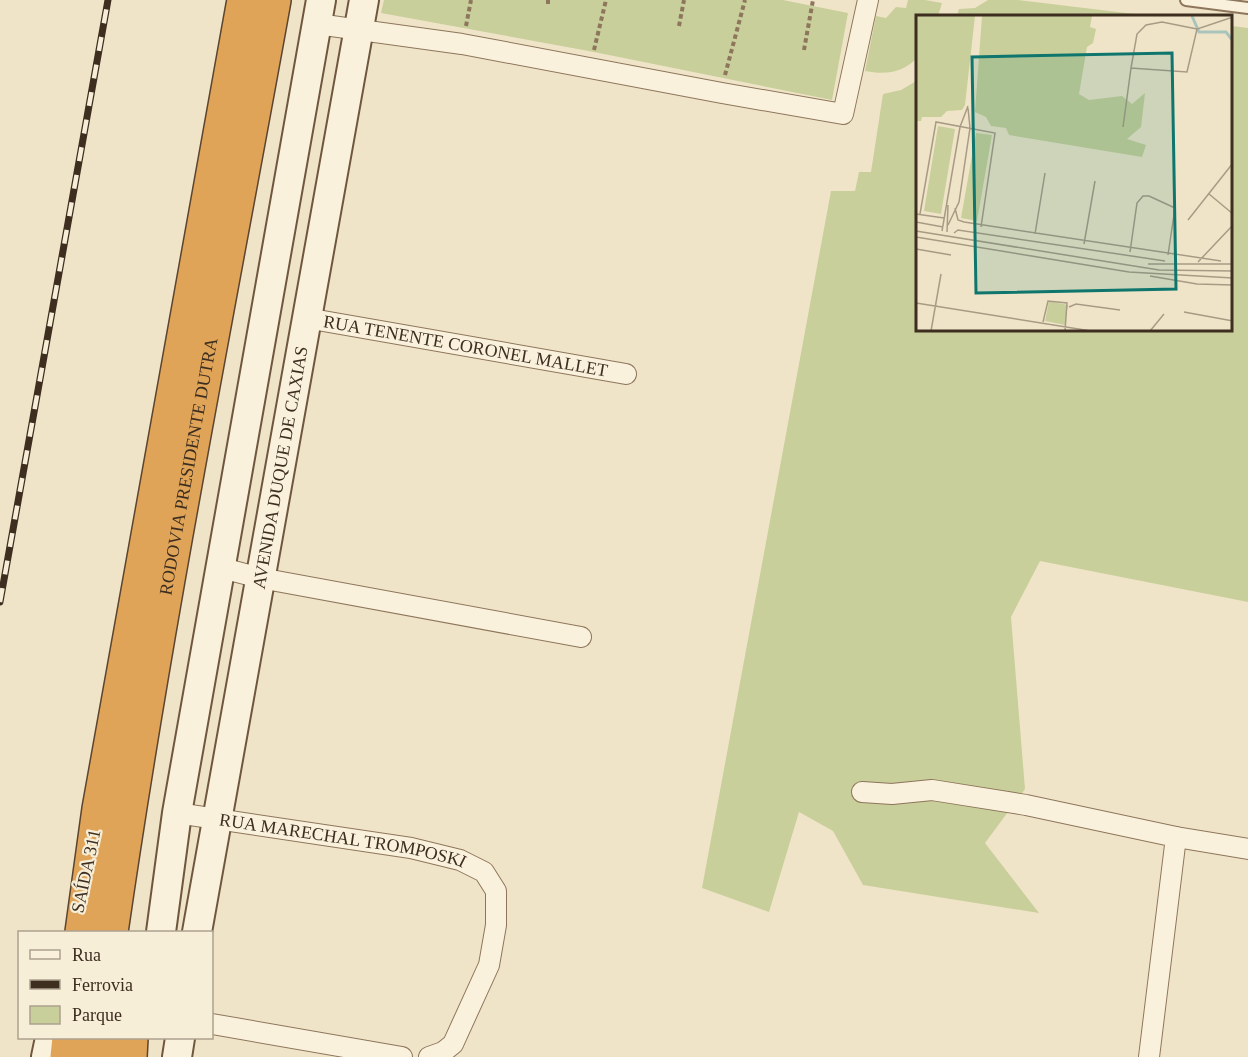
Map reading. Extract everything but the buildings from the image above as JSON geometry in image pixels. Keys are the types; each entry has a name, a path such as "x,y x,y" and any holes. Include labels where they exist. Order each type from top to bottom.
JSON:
{"highway":[{"name":"RODOVIA PRESIDENTE DUTRA","path":"82,931 99,809 244,0"},
{"name":"RODOVIA PRESIDENTE DUTRA","path":"111,931 130,800 274,0"},
{"path":"130,800 134,931"},
{"path":"67,1057 69,1039"},
{"path":"99,1057 100,1039"},
{"path":"130,1039 130,1057"}],"street":[{"name":"AVENIDA DUQUE DE CAXIAS","path":"197,931 364,0"},
{"path":"161,931 177,813 319,12 358,31 462,44 843,114 868,0"},
{"name":"RUA TENENTE CORONEL MALLET","path":"306,318 626,375"},
{"path":"222,568 260,578 581,637"},
{"path":"862,792 892,794 932,790 1026,805 1176,837 1248,849"},
{"name":"SAÍDA 311","path":"73,931 99,809"},
{"name":"RUA MARECHAL TROMPOSKI","path":"177,813 411,848 460,860 484,872 496,891 496,925 489,965 453,1044 443,1052 429,1057"},
{"path":"1149,1057 1176,837"},
{"path":"213,1024 402,1057"},
{"path":"46,1057 50,1039"},
{"path":"145,1057 146,1039"},
{"path":"177,1057 180,1039"}],"lane":[{"path":"1186,0 1248,8"}],"path":[{"path":"592,68 606,0"},
{"path":"679,26 684,0"},
{"path":"722,93 729,57 745,0"},
{"path":"804,50 813,0"}],"green space":[{"path":"384,0 783,0 848,13 832,100 594,52 381,13"},
{"path":"908,0 942,3 938,15 916,15 916,59 894,72 865,71 876,16 886,18 896,7 906,8"},
{"path":"988,0 1018,0 1143,15 957,15 959,9 975,8"},
{"path":"1233,26 1248,28 1248,602 1040,561 1011,617 1025,789 985,843 1039,913 863,885 833,831 799,812 769,912 702,888 831,191 855,191 859,172 871,172 883,94 901,90 916,81 916,332 1233,332"}],"railway":[{"path":"0,602 108,0"}]}
